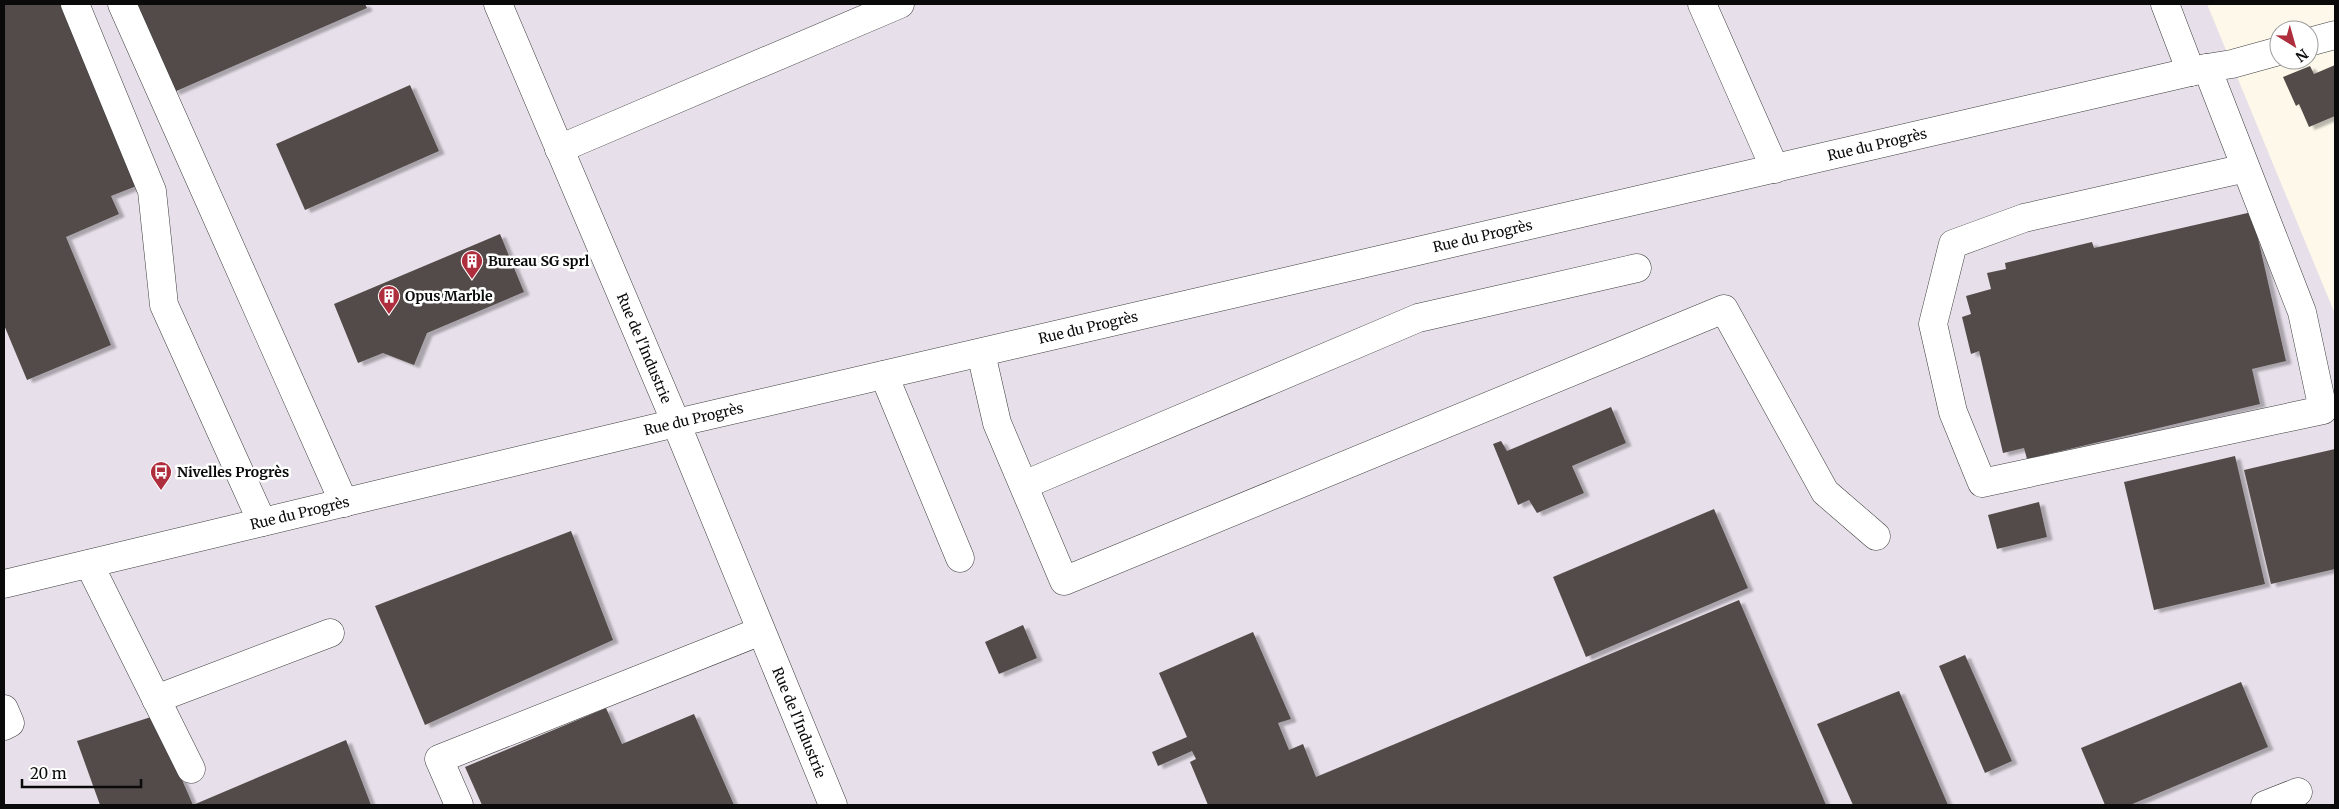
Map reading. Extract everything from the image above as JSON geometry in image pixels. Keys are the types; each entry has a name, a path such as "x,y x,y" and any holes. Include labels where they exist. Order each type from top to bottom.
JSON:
{"street":[{"path":"75,4 152,191 164,304 262,522"},
{"path":"122,4 344,502"},
{"name":"Rue de l'Industrie","path":"498,4 676,423 833,805"},
{"path":"559,148 900,4"},
{"path":"1702,4 1776,169"},
{"path":"2165,4 2191,73 2246,168 2302,312 2323,410 1982,483 1953,412 1933,324 1953,244 2024,218 2246,168"},
{"path":"2319,39 2335,35"},
{"name":"Rue du Progrès","path":"4,584 676,423 2232,64 2269,54"},
{"path":"1024,485 1418,318 1637,268"},
{"path":"981,353 998,423 1064,581 1724,309 1825,492 1876,536"},
{"path":"884,375 960,558"},
{"path":"89,564 191,769"},
{"path":"459,805 439,759 761,631"},
{"path":"156,699 330,633"},
{"path":"4,709 10,723 4,726"},
{"path":"2265,805 2298,792"}],"shaded area":[{"path":"4,4 2207,4 2335,314 2335,805 4,805"}],"building":[{"path":"4,4 62,4 139,185 111,196 119,214 66,237 111,345 27,380 4,325"},
{"path":"137,4 365,4 367,8 174,92"},
{"path":"2335,65 2335,116 2309,127 2299,104 2296,106 2283,77 2300,70 2312,70 2314,74"},
{"path":"410,85 439,151 305,210 276,144"},
{"path":"2252,212 2286,361 2252,369 2260,404 2027,459 2024,448 2003,453 1979,351 1971,354 1962,317 1971,314 1966,296 1991,289 1987,273 2006,269 2005,263 2092,242 2094,248"},
{"path":"500,234 524,292 427,333 414,365 383,353 358,363 334,304"},
{"path":"1611,407 1626,443 1572,466 1584,493 1537,513 1529,500 1518,505 1493,444 1501,441 1507,451"},
{"path":"2335,449 2335,569 2271,584 2244,470"},
{"path":"2235,456 2265,584 2154,610 2124,482"},
{"path":"2039,502 2047,537 1997,549 1988,515"},
{"path":"1714,509 1748,588 1586,657 1553,577"},
{"path":"571,531 613,640 425,725 375,606"},
{"path":"1739,600 1826,805 1208,805 1190,762 1196,759 1192,751 1158,766 1152,752 1187,737 1159,673 1253,632 1291,719 1278,723 1289,750 1303,744 1316,777"},
{"path":"1023,625 1037,658 999,674 985,642"},
{"path":"1965,655 2012,761 1985,773 1939,666"},
{"path":"2241,682 2268,747 2130,805 2105,805 2081,748"},
{"path":"1899,691 1948,805 1853,805 1817,724"},
{"path":"606,708 622,744 694,714 734,805 482,805 465,767"},
{"path":"154,716 193,805 100,805 77,741"},
{"path":"346,740 371,805 193,805"}],"place":[{"name":"Bureau SG sprl","path":"472,280"},
{"name":"Opus Marble","path":"389,315"},
{"name":"Nivelles Progrès","path":"161,491"}]}
